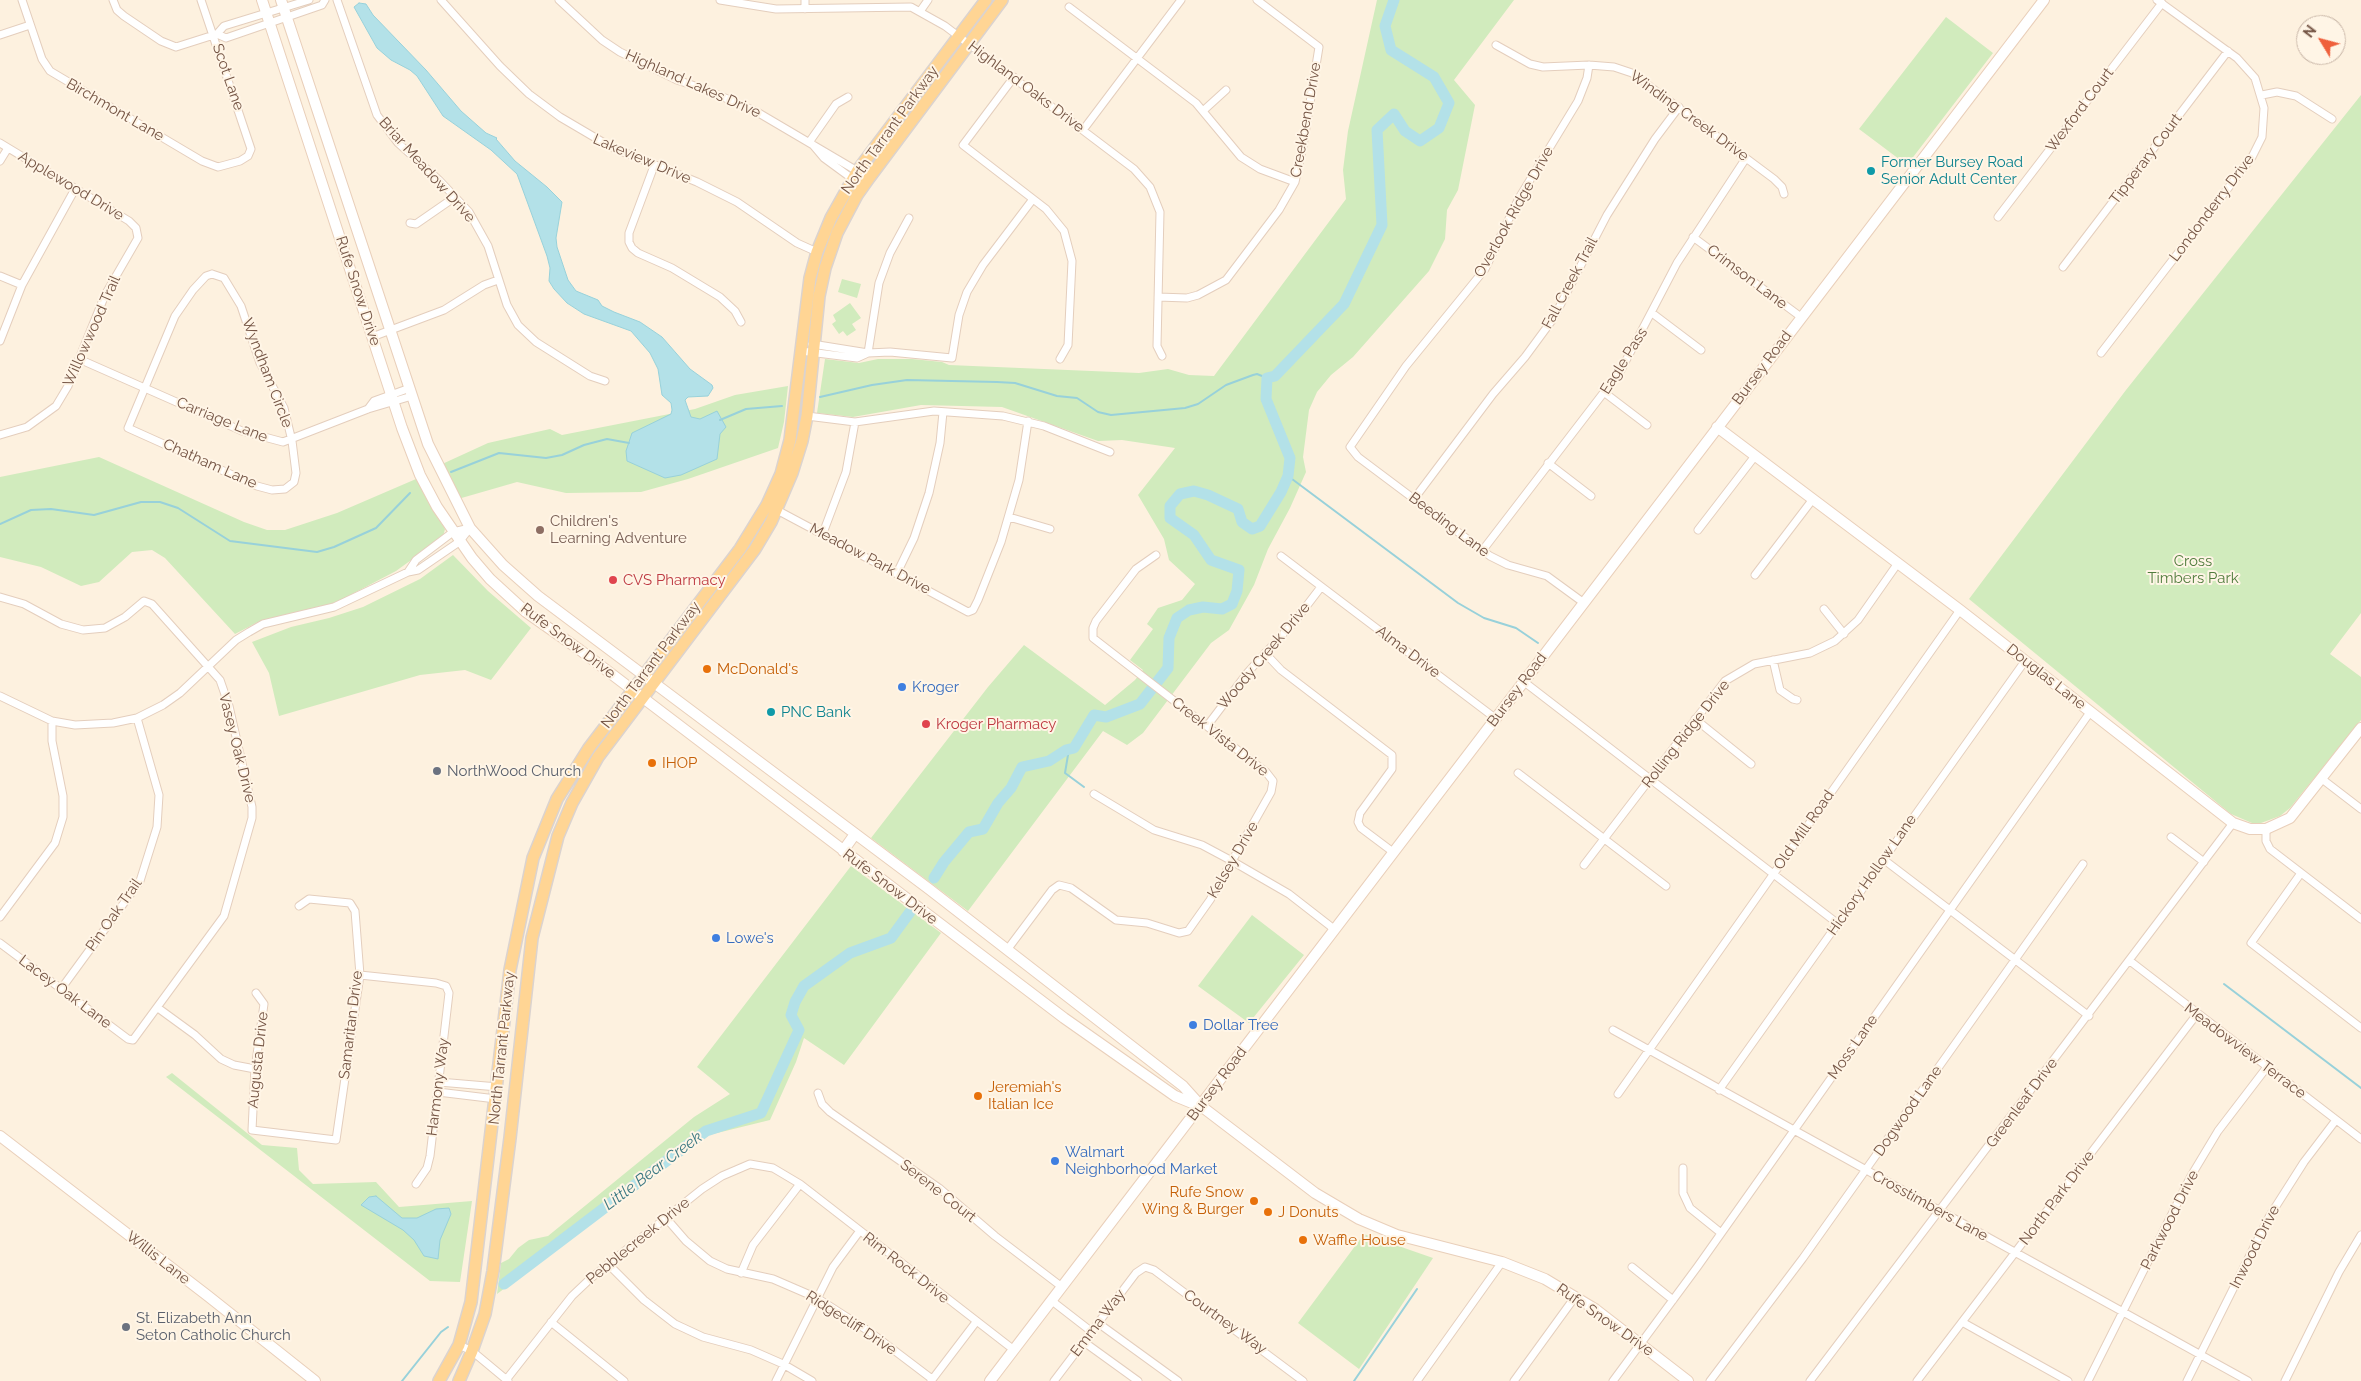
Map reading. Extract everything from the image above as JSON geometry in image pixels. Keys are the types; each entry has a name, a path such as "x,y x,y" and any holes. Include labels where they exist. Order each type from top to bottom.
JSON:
{"main road":[{"name":"Rufe Snow Drive","path":"262,0 372,337 420,475 453,532 490,579 526,612 632,690 1064,1018 1175,1096 1201,1106"},
{"name":"North Tarrant Parkway","path":"440,1381 459,1345 471,1302 510,970 533,858 558,799 589,748 772,507 790,440 810,278 817,252 831,218 855,174 986,0"},
{"name":"North Tarrant Parkway","path":"459,1381 485,1314 493,1271 524,999 536,923 556,844 572,803 598,757 755,548 772,507 795,465 807,416 819,296 830,252 846,216 866,182 1002,0"},
{"name":"Bursey Road","path":"990,1381 2044,0"},
{"name":"Rufe Snow Drive","path":"284,8 435,459 470,528 503,565 538,596 1076,1003 1183,1086 1201,1106 1314,1193 1359,1220 1414,1240 1502,1262 1545,1279 1576,1297 1688,1381"},
{"path":"338,229 355,224"},
{"name":"Douglas Lane","path":"1717,427 1960,610 2233,823 2250,829 2266,829"},
{"path":"705,595 715,602"},
{"path":"2266,829 2275,827 2290,818 2361,728"},
{"path":"755,783 767,768"},
{"path":"843,851 855,834"},
{"path":"520,920 536,923"},
{"path":"1064,1018 1076,1003"},
{"name":"Willis Lane","path":"0,1136 315,1381"}],"street":[{"name":"Birchmont Lane","path":"22,0 42,59 50,70 202,161 218,167 240,161 250,154"},
{"path":"113,0 118,10 124,16 170,46 184,45 215,35 224,26 268,17"},
{"name":"Scot Lane","path":"202,0 251,144 250,154"},
{"path":"215,35 226,38 284,8 309,0"},
{"path":"284,8 322,5 325,0"},
{"name":"Briar Meadow Drive","path":"337,0 378,115 398,143 456,197 469,212 493,259 498,280 512,316 526,334 590,376 605,381"},
{"name":"Lakeview Drive","path":"441,0 496,61 529,94 588,136 654,166 698,182 736,202 797,243 817,252"},
{"name":"Highland Lakes Drive","path":"560,0 602,40 620,52 678,80 737,102 810,141 866,182"},
{"name":"Highland Oaks Drive","path":"720,0 776,9 902,5 921,10 1014,77 1134,169 1154,194 1160,212 1157,346 1162,356"},
{"path":"805,0 805,9"},
{"path":"921,10 928,0"},
{"path":"1083,130 1182,0"},
{"name":"Creekbend Drive","path":"1158,297 1187,298 1198,295 1226,280 1284,204 1295,182 1319,46 1257,0"},
{"name":"Londonderry Drive","path":"2102,353 2258,148 2264,121 2262,94 2248,68 2228,51 2160,2"},
{"name":"Wexford Court","path":"1998,217 2160,2"},
{"path":"1069,7 1204,110 1241,157 1260,170 1295,182"},
{"path":"0,35 30,25"},
{"name":"Winding Creek Drive","path":"1496,45 1530,64 1543,67 1588,65 1614,67 1632,73 1774,179 1782,187 1784,194"},
{"name":"Tipperary Court","path":"2063,267 2228,51"},
{"name":"Overlook Ridge Drive","path":"1350,447 1406,366 1484,269 1519,198 1578,101 1587,78 1588,65"},
{"path":"1014,77 963,145 1033,199 1057,220 1064,231 1070,250 1068,345 1060,359"},
{"path":"1204,110 1226,90"},
{"path":"2262,94 2277,92 2296,96 2332,119"},
{"path":"810,141 836,104 848,97"},
{"name":"Fall Creek Trail","path":"1414,500 1492,394 1525,357 1553,319 1607,215 1655,139 1679,107"},
{"name":"Applewood Drive","path":"0,143 129,221 137,234"},
{"path":"0,160 8,148"},
{"name":"Eagle Pass","path":"1482,551 1621,370 1677,263 1746,158"},
{"path":"654,166 629,233 629,242 632,248 638,253 672,268 720,297 734,311 741,322"},
{"path":"0,340 22,286 75,189"},
{"path":"410,223 416,224 456,197"},
{"path":"801,346 857,358 868,353 890,352 952,358 959,315 967,292 983,265 1033,199"},
{"path":"868,353 879,283 890,253 909,218"},
{"name":"Willowwood Trail","path":"0,435 36,422 62,399 105,295 135,247 137,234"},
{"name":"Crimson Lane","path":"1694,237 1801,317"},
{"name":"Wyndham Circle","path":"145,388 176,316 187,298 206,276 218,275 228,282 241,306 260,362 284,408 292,441"},
{"path":"0,276 22,286"},
{"path":"372,337 391,328 444,310 484,285 498,280"},
{"path":"1652,313 1701,350"},
{"name":"Carriage Lane","path":"79,359 242,431 273,441 292,441 368,409 374,401 393,398 411,392"},
{"name":"Chatham Lane","path":"145,388 128,428 256,486 272,490 285,489 294,482 296,473 292,441"},
{"path":"1605,392 1647,424"},
{"path":"807,416 855,422 912,413 943,412 1003,416 1028,421 1110,452"},
{"path":"897,573 914,538 929,493 940,443 943,412"},
{"path":"1028,421 1018,480 1009,517 1050,529"},
{"path":"822,533 846,472 855,422"},
{"name":"Beeding Lane","path":"1350,447 1358,457 1482,551 1508,565 1547,576 1584,603"},
{"path":"1698,530 1755,456"},
{"path":"1548,463 1591,496"},
{"path":"1755,575 1813,499"},
{"name":"Meadow Park Drive","path":"772,507 968,612 973,610 994,563 1009,517"},
{"path":"408,572 416,560 453,532 470,528"},
{"path":"0,696 52,721 75,725 113,724 136,718 163,705 180,693 236,640 263,624 334,607 408,572 418,570 460,542 470,528"},
{"name":"Creek Vista Drive","path":"1156,554 1136,569 1096,621 1092,633 1097,642 1266,772 1273,781"},
{"name":"Alma Drive","path":"1281,556 1495,718"},
{"name":"Rolling Ridge Drive","path":"1584,865 1726,681 1736,672 1754,664 1821,649 1844,634 1858,620 1898,563"},
{"name":"Woody Creek Drive","path":"1207,726 1248,672 1295,621 1321,587"},
{"name":"Vasey Oak Drive","path":"0,597 24,604 61,624 84,630 105,628 125,617 140,602 146,601 152,604 220,680 229,706 251,796 252,818 224,916 139,1034 131,1040"},
{"path":"1824,609 1844,634"},
{"name":"Old Mill Road","path":"1618,1094 1960,610"},
{"path":"1265,653 1282,670 1387,751 1393,760 1392,769 1360,813 1358,822 1361,828 1393,852"},
{"path":"1774,660 1780,690 1797,700"},
{"name":"Hickory Hollow Lane","path":"1719,1090 2025,661"},
{"path":"1523,681 1837,923"},
{"name":"Moss Lane","path":"1613,1381 1794,1131 2091,711"},
{"name":"Pin Oak Trail","path":"61,989 140,881 157,827 159,796 136,718"},
{"path":"1695,719 1751,764"},
{"path":"0,917 55,843 63,817 63,796 52,741 52,721"},
{"path":"1518,773 1666,886"},
{"path":"2322,779 2361,809"},
{"name":"Kelsey Drive","path":"1007,950 1052,890 1059,885 1071,888 1116,920 1147,923 1183,932 1192,927 1271,792 1273,781"},
{"path":"1094,794 1154,830 1202,845 1232,861 1289,894 1334,929"},
{"name":"Greenleaf Drive","path":"1810,1381 2233,823"},
{"path":"2266,829 2266,841 2270,849 2361,919"},
{"path":"2171,837 2204,862"},
{"path":"1883,859 2088,1016"},
{"name":"Dogwood Lane","path":"1710,1381 1866,1171 2084,864"},
{"path":"2301,873 2251,941 2254,947 2361,1028"},
{"name":"Samaritan Drive","path":"252,1130 336,1140 360,975 355,911 350,903 309,899 299,906"},
{"name":"Lacey Oak Lane","path":"0,943 131,1040"},
{"name":"Meadowview Terrace","path":"2130,961 2361,1139"},
{"name":"Harmony Way","path":"360,975 446,986 449,993 430,1156 427,1168 416,1184"},
{"name":"Augusta Drive","path":"252,1130 255,1069 264,1004 256,993"},
{"path":"158,1008 195,1035 221,1059 234,1065 255,1069"},
{"name":"North Park Drive","path":"1917,1381 2197,1014"},
{"name":"Crosstimbers Lane","path":"1613,1030 2248,1381"},
{"name":"Parkwood Drive","path":"2088,1381 2205,1151 2267,1068"},
{"path":"439,1082 497,1093"},
{"path":"438,1092 497,1093"},
{"name":"Serene Court","path":"818,1093 822,1104 830,1112 945,1192 995,1236 1062,1287"},
{"name":"Inwood Drive","path":"2187,1381 2269,1217 2304,1162 2336,1120"},
{"name":"Pebblecreek Drive","path":"507,1380 579,1288 722,1176 744,1165 759,1165 772,1168 800,1184"},
{"path":"1682,1168 1683,1193 1690,1208 1721,1233"},
{"path":"741,1273 753,1245 800,1184"},
{"name":"Rim Rock Drive","path":"800,1184 859,1232 1014,1350"},
{"name":"Ridgecliff Drive","path":"666,1218 705,1258 720,1266 741,1273 773,1279 818,1298 870,1332 931,1380"},
{"path":"776,1381 834,1267 859,1232"},
{"path":"2285,1381 2339,1272 2361,1235"},
{"path":"1417,1381 1502,1262"},
{"path":"608,1264 644,1300 675,1324 703,1337 751,1350 783,1364 812,1381"},
{"name":"Emma Way","path":"1054,1381 1136,1273 1145,1267"},
{"name":"Courtney Way","path":"1145,1267 1154,1270 1303,1381"},
{"path":"1632,1267 1673,1300"},
{"path":"1514,1381 1576,1297"},
{"path":"1052,1301 1092,1332"},
{"path":"551,1322 624,1381"},
{"path":"931,1380 976,1322"},
{"path":"1962,1322 2068,1381"},
{"path":"1098,1323 1178,1381"},
{"path":"1084,1342 1138,1381"},
{"path":"459,1345 472,1351 507,1380"}],"green space":[{"path":"1377,0 1514,0 1454,80 1475,105 1458,190 1447,210 1445,239 1429,271 1353,357 1331,375 1317,392 1309,410 1303,457 1306,472 1290,508 1268,549 1254,585 1229,630 1211,643 1143,733 1127,745 1103,731 968,911 871,838 988,687 1024,645 1105,705 1135,680 1143,670 1130,660 1153,629 1147,624 1158,608 1182,600 1195,584 1169,560 1164,539 1138,495 1175,448 1122,440 1098,441 1002,407 921,405 853,417 817,413 825,359 859,363 878,359 912,359 942,362 949,365 1139,373 1168,369 1189,375 1214,376 1346,199 1343,170 1348,131"},
{"path":"1946,17 1993,53 1907,165 1859,129"},
{"name":"Cross Timbers Park","path":"2361,95 2361,613 2330,654 2361,677 2361,720 2290,808 2280,816 2261,823 2252,823 2231,814 1969,599 2126,390"},
{"path":"842,279 861,284 857,298 838,292"},
{"path":"850,303 861,318 852,324 856,330 847,336 843,331 839,334 832,324 836,321 833,315"},
{"path":"788,386 784,422 778,448 688,479 641,492 566,493 517,482 458,499 440,465 488,443 550,429 562,435 695,409 735,395"},
{"path":"99,457 244,522 267,530 285,530 337,513 416,479 445,529 443,537 396,571 335,603 258,622 235,634 165,558 152,550 132,552 99,582 81,586 41,567 0,557 0,477"},
{"path":"453,555 488,591 531,628 491,680 465,670 420,675 279,716 269,673 252,642 291,627 363,607 420,579"},
{"path":"851,866 941,933 844,1065 804,1038 796,1062 770,1120 709,1135 497,1294 501,1263 509,1259 518,1248 529,1240 548,1236 694,1117 730,1094 697,1067"},
{"path":"1252,915 1304,955 1249,1023 1198,986"},
{"path":"172,1073 262,1145 297,1148 299,1170 313,1184 376,1182 399,1207 472,1201 460,1282 430,1281 166,1077"},
{"path":"1364,1234 1433,1258 1359,1369 1298,1323"}],"water":[{"path":"359,3 366,4 373,15 426,70 461,111 486,133 497,138 515,161 562,202 556,238 557,247 568,280 576,291 598,300 602,306 614,312 640,322 662,337 690,369 712,385 713,388 708,396 688,397 685,400 691,417 700,419 717,411 726,427 720,434 717,459 681,475 665,478 627,461 626,451 632,433 671,414 672,410 671,403 662,395 658,369 650,353 631,331 584,314 567,303 554,289 549,281 550,268 547,256 517,174 491,150 443,116 417,76 391,60 377,48 354,7"},
{"path":"376,1196 402,1218 417,1218 436,1209 449,1208 451,1214 440,1240 438,1259 424,1256 414,1240 403,1230 361,1205 369,1197"}],"waterway":[{"name":"Little Bear Creek","path":"934,878 944,862 969,832 983,829 998,803 1011,788 1022,767 1049,761 1066,750 1074,748 1094,715 1106,717 1140,704 1168,668 1169,638 1177,618 1189,610 1203,607 1222,609 1232,604 1237,591 1239,570 1211,560 1194,535 1170,518 1170,506 1180,494 1194,491 1208,495 1238,509 1242,522 1252,529 1260,526 1281,492 1288,476 1290,458 1266,399 1267,378 1275,376 1344,304 1382,225 1377,130 1394,114 1405,131 1420,141 1439,128 1449,103 1434,77 1391,50 1385,26 1394,0"},
{"path":"820,397 872,385 907,380 1015,383 1057,396 1077,398 1098,412 1111,415 1185,408 1198,404 1226,385 1253,375 1257,374 1267,378"},
{"path":"720,420 746,409 782,406"},
{"path":"451,472 499,453 546,458 562,455 584,445 607,439 629,443"},
{"path":"1288,476 1458,603 1484,618 1516,628 1538,643"},
{"path":"0,524 31,510 51,509 94,515 141,502 160,502 178,508 230,541 317,552 334,547 376,528 410,493"},
{"path":"1069,749 1065,773 1084,787"},
{"name":"Little Bear Creek","path":"504,1284 706,1131 761,1113 799,1030 791,1015 795,1002 804,986 850,953 891,938 910,912"},
{"path":"2224,984 2361,1088"},
{"path":"1354,1381 1417,1289"},
{"name":"Little Bear Creek","path":"402,1381 441,1332 448,1327"}],"place":[{"name":"Former Bursey Road Senior Adult Center","path":"1871,171"},
{"name":"Children's Learning Adventure","path":"540,530"},
{"name":"CVS Pharmacy","path":"613,580"},
{"name":"McDonald's","path":"707,669"},
{"name":"Kroger","path":"902,687"},
{"name":"PNC Bank","path":"771,712"},
{"name":"Kroger Pharmacy","path":"926,724"},
{"name":"IHOP","path":"652,763"},
{"name":"NorthWood Church","path":"437,771"},
{"name":"Lowe's","path":"716,938"},
{"name":"Dollar Tree","path":"1193,1025"},
{"name":"Jeremiah's Italian Ice","path":"978,1096"},
{"name":"Walmart Neighborhood Market","path":"1055,1161"},
{"name":"Rufe Snow Wing & Burger","path":"1254,1201"},
{"name":"J Donuts","path":"1268,1212"},
{"name":"Waffle House","path":"1303,1240"},
{"name":"St. Elizabeth Ann Seton Catholic Church","path":"126,1327"}]}
